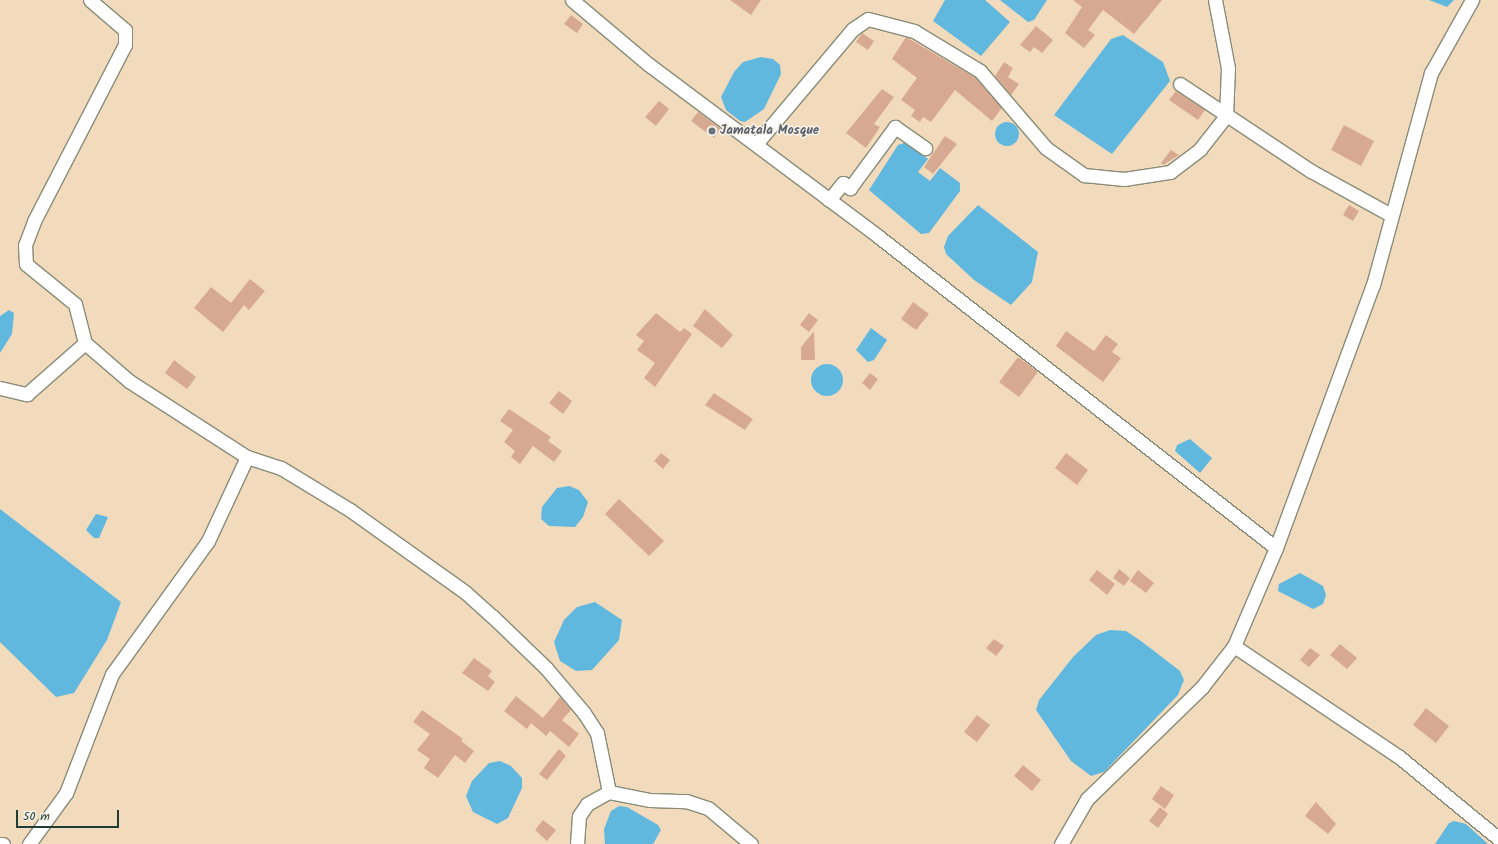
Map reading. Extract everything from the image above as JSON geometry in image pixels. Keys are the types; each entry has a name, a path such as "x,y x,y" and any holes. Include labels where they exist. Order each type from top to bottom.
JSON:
{"street":[{"path":"90,0 126,30 126,45 34,221 25,245 26,264 75,304 84,343 135,385 247,457 281,468 350,510 465,592 492,616 546,668 584,713 597,733 609,792"},
{"path":"572,0 648,64 829,200 1276,548"},
{"path":"756,144 853,29 868,19 914,31 980,71 1046,148 1084,176 1124,179 1170,172 1200,149 1226,116 1228,68 1215,0"},
{"path":"1062,844 1087,799 1202,688 1234,646 1276,548 1374,285 1391,215 1431,73 1472,0"},
{"path":"1180,84 1226,116 1311,171 1391,215"},
{"path":"829,200 843,182 850,188 895,127 925,148"},
{"path":"0,388 27,394 84,343"},
{"path":"29,844 66,793 112,674 208,541 247,457"},
{"path":"1234,646 1398,756 1498,838"},
{"path":"577,844 579,816 587,804 609,792 708,808 751,844"}],"water":[{"path":"945,0 985,0 1010,22 981,56 933,21"},
{"path":"1000,0 1047,0 1034,20 1028,22"},
{"path":"1429,0 1454,0 1447,7"},
{"path":"1123,35 1163,62 1170,81 1112,154 1054,115 1111,39"},
{"path":"761,57 773,59 780,65 781,74 764,109 745,122 740,121 726,110 721,97 734,72 743,62"},
{"path":"1007,122 1015,126 1019,134 1015,142 1007,146 999,142 995,134 999,126"},
{"path":"907,142 928,159 918,172 930,181 940,168 960,183 960,191 929,233 921,234 869,190 898,145"},
{"path":"978,205 1038,252 1032,282 1011,305 974,280 946,254 944,247 948,236"},
{"path":"9,310 14,313 12,334 0,353 0,316"},
{"path":"871,328 887,340 874,360 868,362 856,350"},
{"path":"827,364 836,367 840,371 843,380 840,389 836,393 827,396 818,393 814,389 811,380 814,371 818,367"},
{"path":"1190,439 1212,458 1200,473 1175,451 1177,445"},
{"path":"569,486 579,490 588,502 583,517 575,527 549,526 541,519 542,507 557,488"},
{"path":"0,509 121,602 107,640 74,693 56,697 0,642"},
{"path":"96,514 108,517 99,538 94,538 86,530"},
{"path":"1300,573 1323,586 1326,595 1323,604 1313,609 1278,591 1279,584"},
{"path":"595,602 622,620 619,640 592,670 576,671 560,661 554,642 564,620 577,607"},
{"path":"1110,630 1126,631 1141,641 1180,671 1184,680 1178,695 1104,772 1091,776 1071,761 1036,710 1039,700 1073,657 1096,635"},
{"path":"500,761 511,766 522,778 522,788 508,818 497,824 473,812 466,796 472,781 489,763"},
{"path":"619,806 627,807 658,825 661,830 653,844 605,844 604,829 611,811"},
{"path":"1454,821 1466,824 1488,844 1435,844 1449,823"}],"building":[{"path":"730,0 761,0 751,15"},
{"path":"1073,0 1162,0 1134,34 1103,10 1088,30 1095,35 1084,48 1065,33 1082,7"},
{"path":"571,15 583,24 577,33 564,24"},
{"path":"1036,26 1053,40 1042,53 1034,47 1030,52 1020,45"},
{"path":"862,33 874,41 868,50 856,42"},
{"path":"906,37 976,78 1002,108 992,121 955,90 931,122 923,117 920,122 911,116 915,110 901,100 917,78 892,59"},
{"path":"1004,62 1013,68 1008,77 1019,84 1011,95 995,76"},
{"path":"882,89 894,97 874,124 880,127 866,148 846,133"},
{"path":"1176,91 1205,110 1198,120 1169,100"},
{"path":"659,101 669,109 656,126 645,117"},
{"name":"Jamatala Mosque","path":"698,112 721,129 714,138 691,121"},
{"path":"1344,125 1374,141 1361,166 1331,150"},
{"path":"945,136 957,144 933,174 924,167"},
{"path":"1171,150 1179,155 1163,165 1161,163"},
{"path":"1349,205 1359,211 1353,221 1343,215"},
{"path":"250,279 265,291 249,310 244,305 223,332 194,308 211,287 231,303"},
{"path":"913,302 929,314 916,330 901,319"},
{"path":"705,309 733,335 722,348 693,326"},
{"path":"656,313 680,332 684,328 692,334 655,387 644,378 655,363 637,350 644,341 636,335"},
{"path":"809,313 818,320 809,332 800,325"},
{"path":"814,331 815,360 801,360 801,347"},
{"path":"1066,331 1094,351 1106,335 1118,344 1112,352 1121,358 1103,382 1056,346"},
{"path":"1018,357 1038,372 1019,397 999,382"},
{"path":"174,360 196,377 187,389 165,373"},
{"path":"870,373 878,379 870,390 862,383"},
{"path":"559,391 572,401 563,414 549,403"},
{"path":"714,393 753,419 745,430 705,405"},
{"path":"509,409 551,437 548,441 562,451 554,462 533,446 520,464 511,457 515,451 504,442 513,430 500,421"},
{"path":"661,453 670,460 663,469 654,461"},
{"path":"1066,453 1088,470 1077,485 1055,468"},
{"path":"619,499 664,541 649,556 605,514"},
{"path":"1119,569 1130,578 1124,586 1113,578"},
{"path":"1097,570 1115,584 1107,595 1089,580"},
{"path":"1138,570 1154,583 1146,593 1130,581"},
{"path":"994,639 1004,646 996,656 986,648"},
{"path":"1340,644 1357,658 1347,669 1330,655"},
{"path":"1310,648 1320,655 1309,667 1300,660"},
{"path":"474,658 492,671 488,676 495,682 488,691 462,673"},
{"path":"516,696 543,718 560,697 571,710 562,720 579,734 569,747 550,731 546,736 531,723 527,729 504,711"},
{"path":"1426,708 1449,726 1436,743 1413,725"},
{"path":"422,710 463,739 461,741 474,751 465,763 455,755 438,778 424,768 430,759 417,750 430,734 413,722"},
{"path":"977,715 990,725 977,742 964,732"},
{"path":"559,749 566,756 547,780 539,774"},
{"path":"1023,765 1041,780 1032,791 1014,776"},
{"path":"1161,786 1174,795 1165,809 1152,799"},
{"path":"1316,802 1336,824 1328,834 1305,816"},
{"path":"1160,807 1168,814 1158,828 1149,821"},
{"path":"543,820 556,830 547,841 535,830"}],"place":[{"name":"Jamatala Mosque","path":"712,131"}]}
